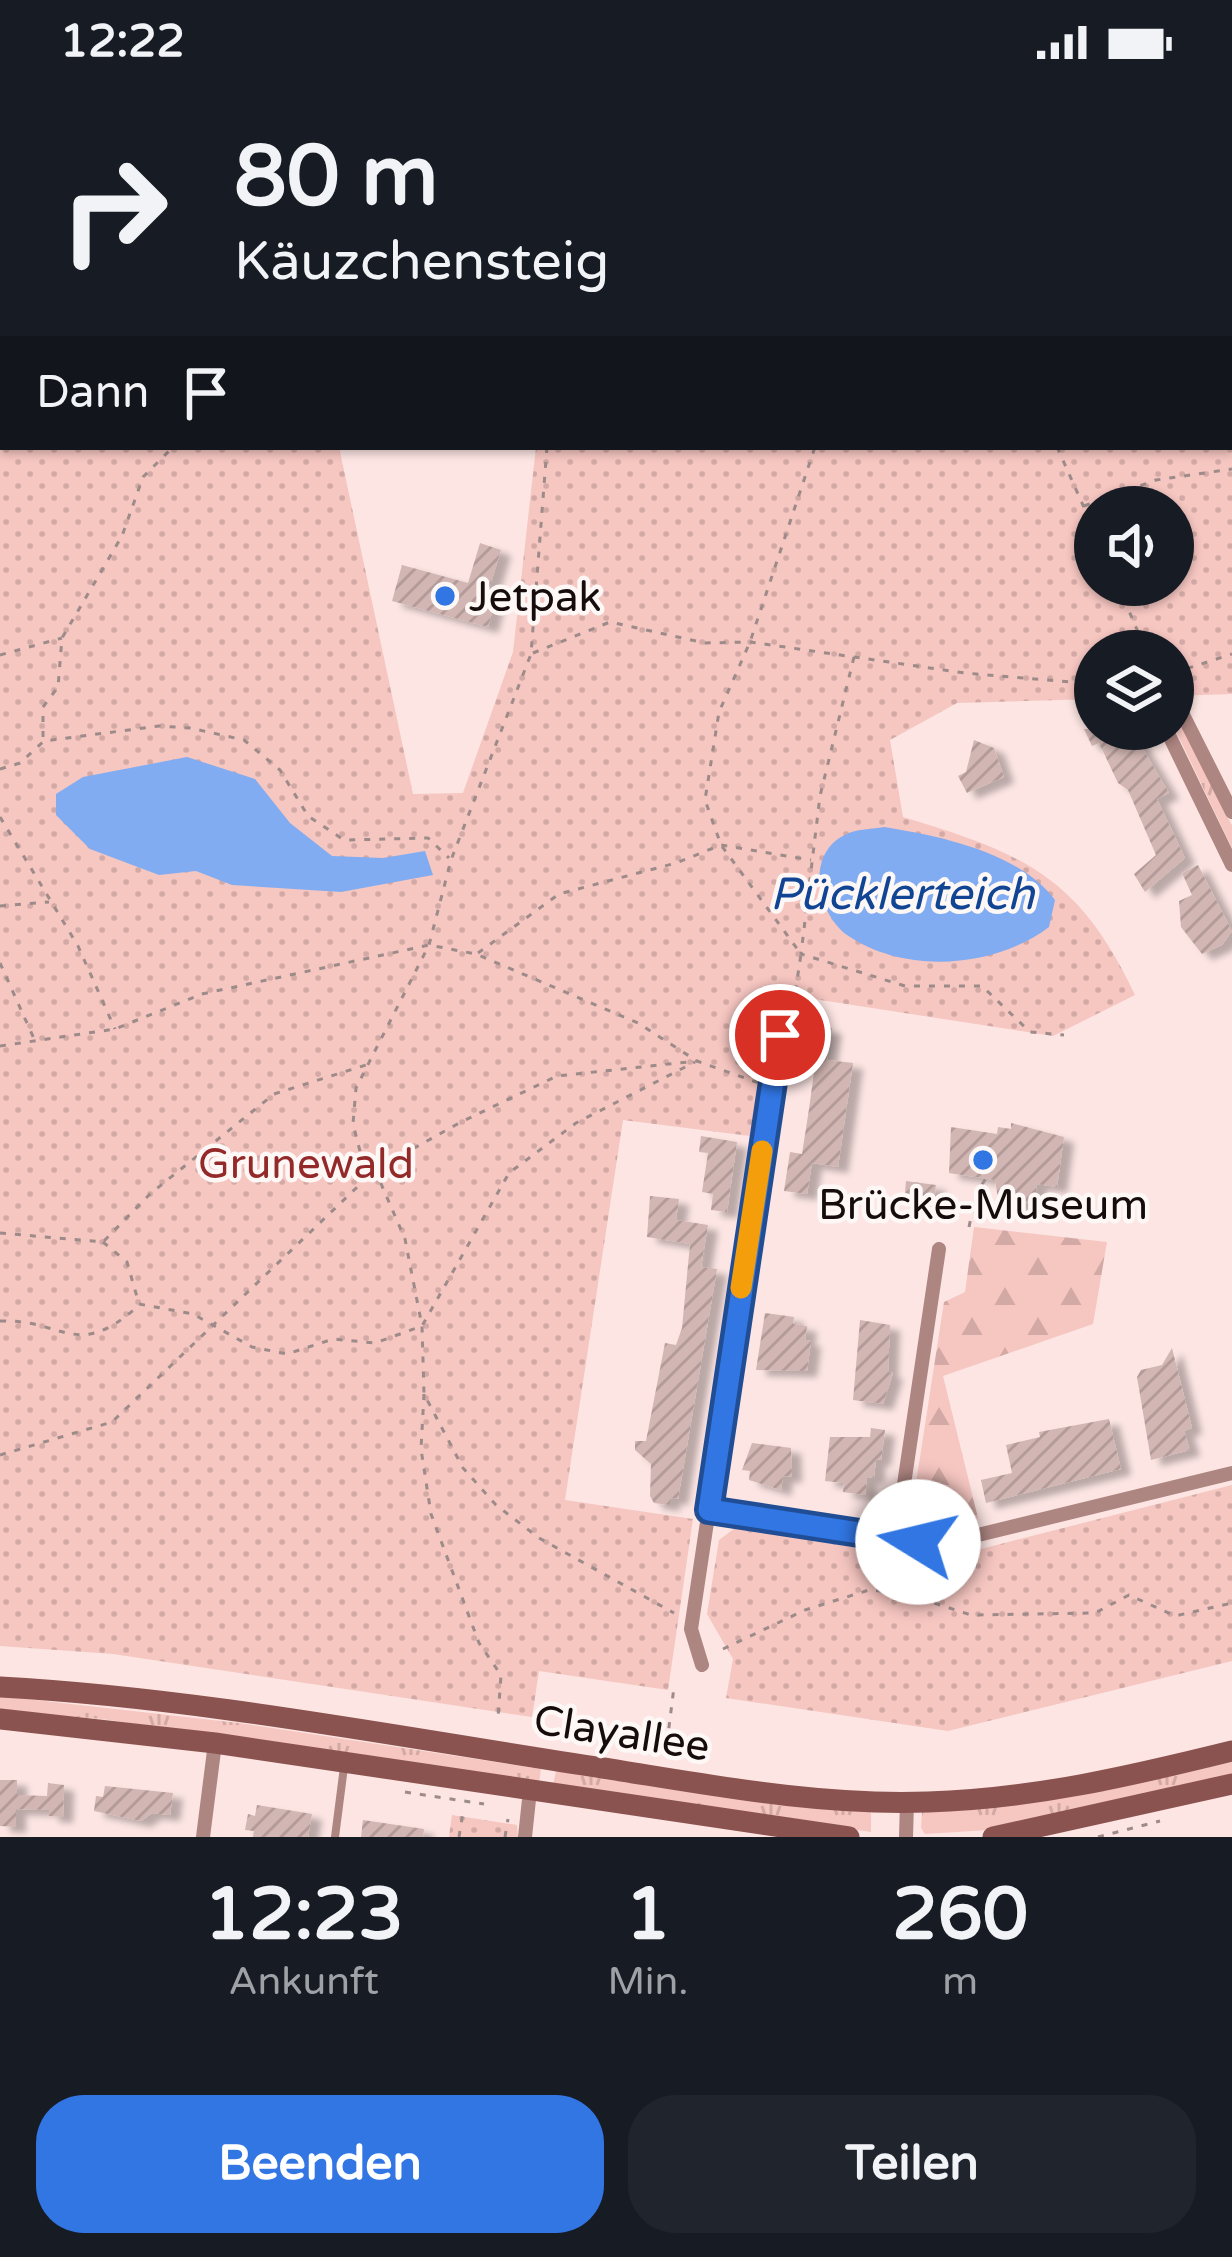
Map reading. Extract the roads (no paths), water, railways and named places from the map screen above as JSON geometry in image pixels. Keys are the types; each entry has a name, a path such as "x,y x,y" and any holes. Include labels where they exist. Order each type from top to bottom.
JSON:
{"main road":[{"name":"Clayallee","path":"0,1688 125,1699 799,1798 907,1802 1061,1790 1232,1751"},
{"name":"Clayallee","path":"0,1719 215,1743 849,1837"},
{"path":"993,1837 1232,1784"}],"street":[{"path":"1194,737 1232,812"},
{"path":"1176,750 1232,865"},
{"path":"702,1665 691,1629 780,1035"},
{"path":"896,1538 939,1250"},
{"path":"709,1510 941,1544 1232,1473"},
{"path":"203,1837 215,1743"},
{"path":"525,1837 530,1790"},
{"path":"906,1837 907,1802"}],"lane":[{"path":"335,1837 345,1762"}],"water":[{"path":"187,757 255,779 290,823 332,856 383,858 425,851 433,875 341,892 232,885 196,871 159,875 90,849 56,815 56,794 83,777"},
{"name":"Pücklerteich","path":"884,827 953,841 1021,870 1055,900 1049,927 1003,951 950,961 895,956 847,935 822,898 820,868 825,854 847,834"}],"place":[{"name":"Jetpak","path":"445,596"},
{"name":"Brücke-Museum","path":"983,1160"}],"park label":[{"name":"Grunewald","path":"306,1163"}]}
